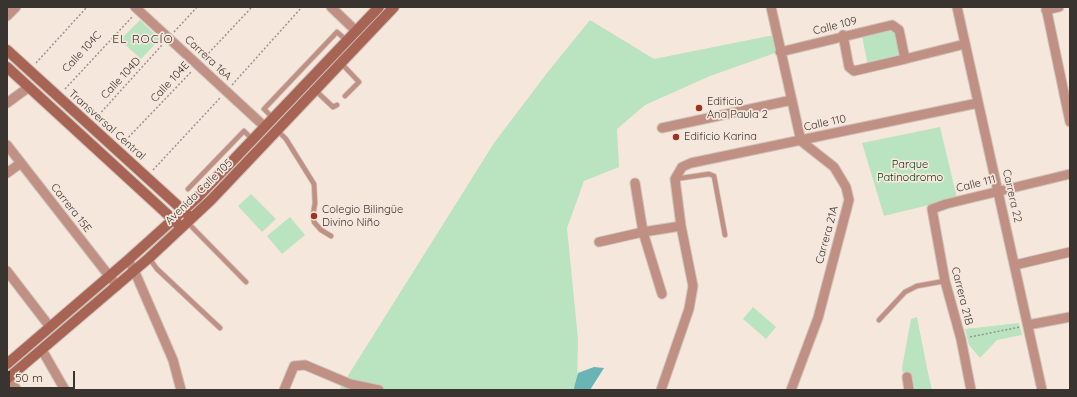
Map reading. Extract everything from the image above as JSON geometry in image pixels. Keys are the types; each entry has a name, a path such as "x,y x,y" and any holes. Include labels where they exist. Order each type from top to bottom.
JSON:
{"main road":[{"name":"Avenida Calle 105","path":"7,364 183,211 355,30 379,7"},
{"name":"Avenida Calle 105","path":"7,377 42,350 117,286 211,200 394,7"},
{"name":"Transversal Central","path":"7,50 183,211 186,222"},
{"path":"7,67 173,219 186,222"}],"street":[{"path":"7,16 16,7"},
{"path":"331,7 355,30"},
{"path":"771,7 801,141"},
{"name":"Carrera 22","path":"957,7 1042,390"},
{"path":"1059,7 1046,8 1067,94 1070,122"},
{"name":"Carrera 16A","path":"137,8 264,126"},
{"name":"Calle 109","path":"780,52 892,25 899,30 905,59"},
{"path":"843,36 848,66 854,70 965,44"},
{"path":"7,103 29,87"},
{"path":"662,128 792,100"},
{"name":"Calle 110","path":"677,175 682,167 691,163 801,141 978,102"},
{"name":"Carrera 21A","path":"791,390 818,318 849,200 846,187 834,168 801,141"},
{"name":"Carrera 15E","path":"7,145 117,286"},
{"path":"7,173 21,163"},
{"name":"Calle 111","path":"934,207 1070,174"},
{"path":"661,390 689,309 693,286 681,226 677,175"},
{"path":"635,182 643,232 662,294"},
{"name":"Carrera 21B","path":"934,207 932,212 945,281 961,339 971,390"},
{"path":"599,242 643,232 681,226"},
{"path":"1015,265 1070,252"},
{"path":"128,260 134,270 173,360 181,390"},
{"path":"7,270 50,327"},
{"path":"1028,325 1070,317"},
{"path":"42,350 65,390"},
{"path":"284,390 294,366 305,365 350,384 379,390"},
{"path":"7,377 16,390"},
{"path":"907,377 909,390"}],"lane":[{"path":"341,63 359,82 345,96"},
{"path":"315,90 333,107 337,105"},
{"path":"277,130 286,139 314,184 314,222 331,236"},
{"path":"188,189 244,131 252,139"},
{"path":"677,175 709,174 714,176 725,235"},
{"path":"186,222 246,282"},
{"path":"149,258 157,269 220,328"},
{"path":"879,320 905,292 918,286 945,281"}],"path":[{"path":"29,70 87,7"},
{"name":"Calle 104D","path":"89,125 197,7"},
{"name":"Calle 104E","path":"116,150 252,7"},
{"name":"Calle 104C","path":"58,96 137,8"},
{"path":"961,339 1028,325"}],"green space":[{"path":"140,20 160,39 141,59 120,40"},
{"path":"590,20 654,59 779,34 778,52 710,76 645,105 617,129 619,167 584,181 567,228 578,339 577,390 339,390 494,143 547,73"},
{"path":"895,24 903,58 868,66 861,31"},
{"name":"Parque Patinodromo","path":"940,127 957,198 884,216 862,143"},
{"path":"251,194 276,219 262,232 238,206"},
{"path":"290,217 305,235 282,254 267,236"},
{"path":"753,307 776,327 766,339 743,319"},
{"path":"917,317 932,390 906,390 902,368 911,319"},
{"path":"1019,323 1022,335 997,340 980,358 969,345 965,329"}],"water":[{"path":"594,367 604,368 590,390 575,390 574,388 578,373"}],"place":[{"name":"Edificio Ana Paula 2","path":"699,108"},
{"name":"Edificio Karina","path":"676,137"},
{"name":"Colegio Bilingüe Divino Niño","path":"314,216"}],"district":[{"name":"EL ROCÍO","path":"143,39"}]}
